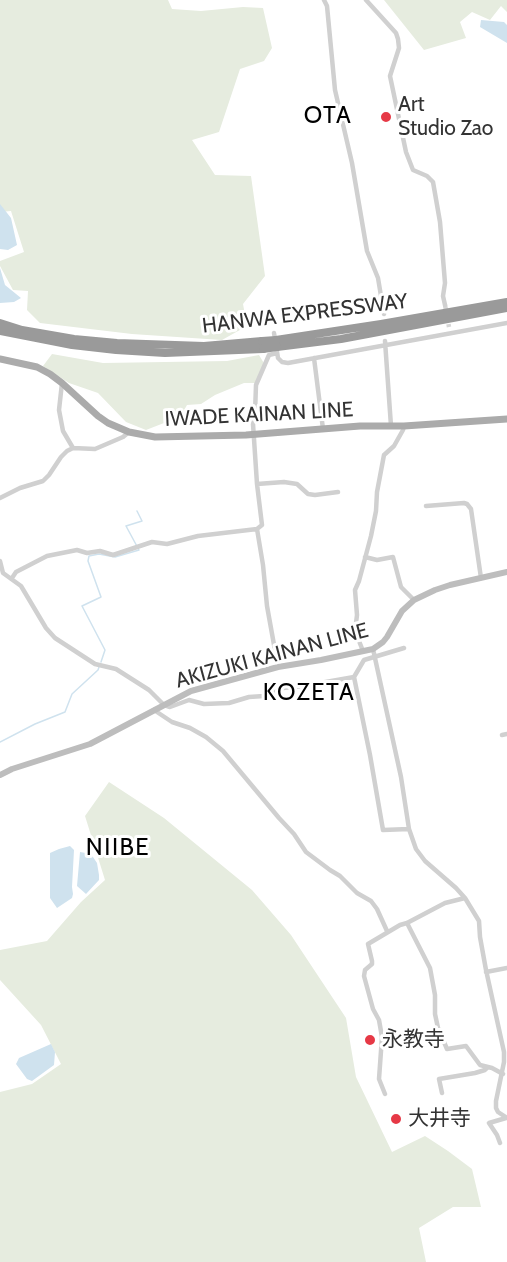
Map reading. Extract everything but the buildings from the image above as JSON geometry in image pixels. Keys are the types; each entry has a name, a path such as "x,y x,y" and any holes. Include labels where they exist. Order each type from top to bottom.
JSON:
{"highway":[{"name":"HANWA EXPRESSWAY","path":"0,331 72,345 116,350 197,353 276,343 507,302"},
{"name":"HANWA EXPRESSWAY","path":"276,343 341,339 507,308"},
{"name":"HANWA EXPRESSWAY","path":"0,323 22,330 117,344 263,345"}],"main road":[{"name":"IWADE KAINAN LINE","path":"0,359 37,367 62,383 98,417 108,423 129,432 155,437 253,434 507,419"},
{"name":"AKIZUKI KAINAN LINE","path":"0,775 90,744 191,691 278,667 373,649 383,642 402,611 414,600 450,585 507,572"}],"street":[{"path":"324,0 327,6 335,90 352,164 367,251 378,278 384,314"},
{"path":"366,0 396,33 398,39 399,48 390,76 406,153 413,170 427,176 433,182 440,222 445,305"},
{"path":"276,343 278,358 288,363 384,343 507,323"},
{"path":"448,327 450,334"},
{"path":"12,578 16,572 47,556 77,550 113,555 152,542 167,544 198,536 257,529 262,525 253,434 257,380 276,343"},
{"path":"384,343 391,426"},
{"path":"314,358 322,429"},
{"path":"62,383 59,410 63,431 73,448"},
{"path":"363,651 355,631 357,615 355,590 376,511 384,455 390,452 404,426"},
{"path":"0,498 20,488 43,481 67,451 73,448 95,449 129,432"},
{"path":"257,484 284,482 297,484 308,494 315,495 338,492"},
{"path":"426,506 464,503 471,509 481,578"},
{"path":"257,529 278,667"},
{"path":"365,557 378,560 393,557 401,587 414,600"},
{"path":"0,561 3,573 21,586 46,628 55,638 95,664 116,669 149,690 164,705 170,707 189,700 204,704 229,703 264,696 283,688 354,677"},
{"path":"405,648 364,660 354,677 383,830 409,829"},
{"path":"373,649 401,777 409,829 416,849 425,861 465,898 479,921 486,972 506,1052 496,1108 507,1118"},
{"path":"155,709 172,722 206,737 223,751 294,834 306,852 340,876 357,893 371,901 387,931"},
{"path":"385,1094 379,1079 382,1037 379,1020 373,1009 364,976 365,970 372,964 368,944 387,931 445,903 465,898"},
{"path":"407,923 430,968 435,995 435,1014 438,1028 447,1048 466,1046 480,1065 503,1074"},
{"path":"486,972 507,968"},
{"path":"442,1093 439,1079 475,1073 487,1068"},
{"path":"500,1143 489,1123 507,1118"}],"shaded area":[{"path":"0,0 168,0 172,9 201,11 243,7 263,8 272,48 264,61 240,69 219,132 192,140 215,175 251,176 265,276 243,304 247,326 222,340 132,334 40,323 27,310 28,291 13,290 0,266 0,261 24,252 11,211 0,212"},
{"path":"384,0 507,0 507,12 501,6 490,20 472,12 460,22 466,38 424,50"},
{"path":"52,354 103,363 227,361 259,355 265,365 257,383 244,383 215,395 201,404 187,405 181,416 167,411 164,423 146,430 126,422 98,393 69,383 43,366"},
{"path":"109,782 164,818 252,890 291,935 346,1018 356,1077 392,1152 425,1136 472,1169 481,1207 453,1207 419,1228 426,1262 0,1262 0,1092 32,1084 61,1064 41,1025 0,980 0,950 47,941 81,902 105,880 85,816"}],"water":[{"path":"481,20 504,22 507,25 507,43 480,27"},
{"path":"0,204 11,218 17,245 8,250 0,249"},
{"path":"0,268 5,285 21,298 14,302 0,303"},
{"path":"70,846 74,850 73,894 72,898 57,908 50,898 50,853"},
{"path":"80,852 91,854 97,863 99,875 99,880 86,894 77,886"},
{"path":"51,1044 55,1052 54,1065 32,1081 27,1079 16,1064 19,1058"}],"waterway":[{"path":"101,662 105,650 82,606 101,597 88,561 89,556 99,554 115,557 139,550 126,526 142,521 137,511"},
{"path":"0,742 65,712 72,694 99,667"}],"tunnel":[{"path":"445,305 449,327"}],"place":[{"name":"Art Studio Zao","path":"386,117"},
{"name":"永教寺","path":"370,1040"},
{"name":"大井寺","path":"396,1119"}],"district":[{"name":"OTA","path":"328,116"},
{"name":"KOZETA","path":"309,693"},
{"name":"NIIBE","path":"118,848"}]}
